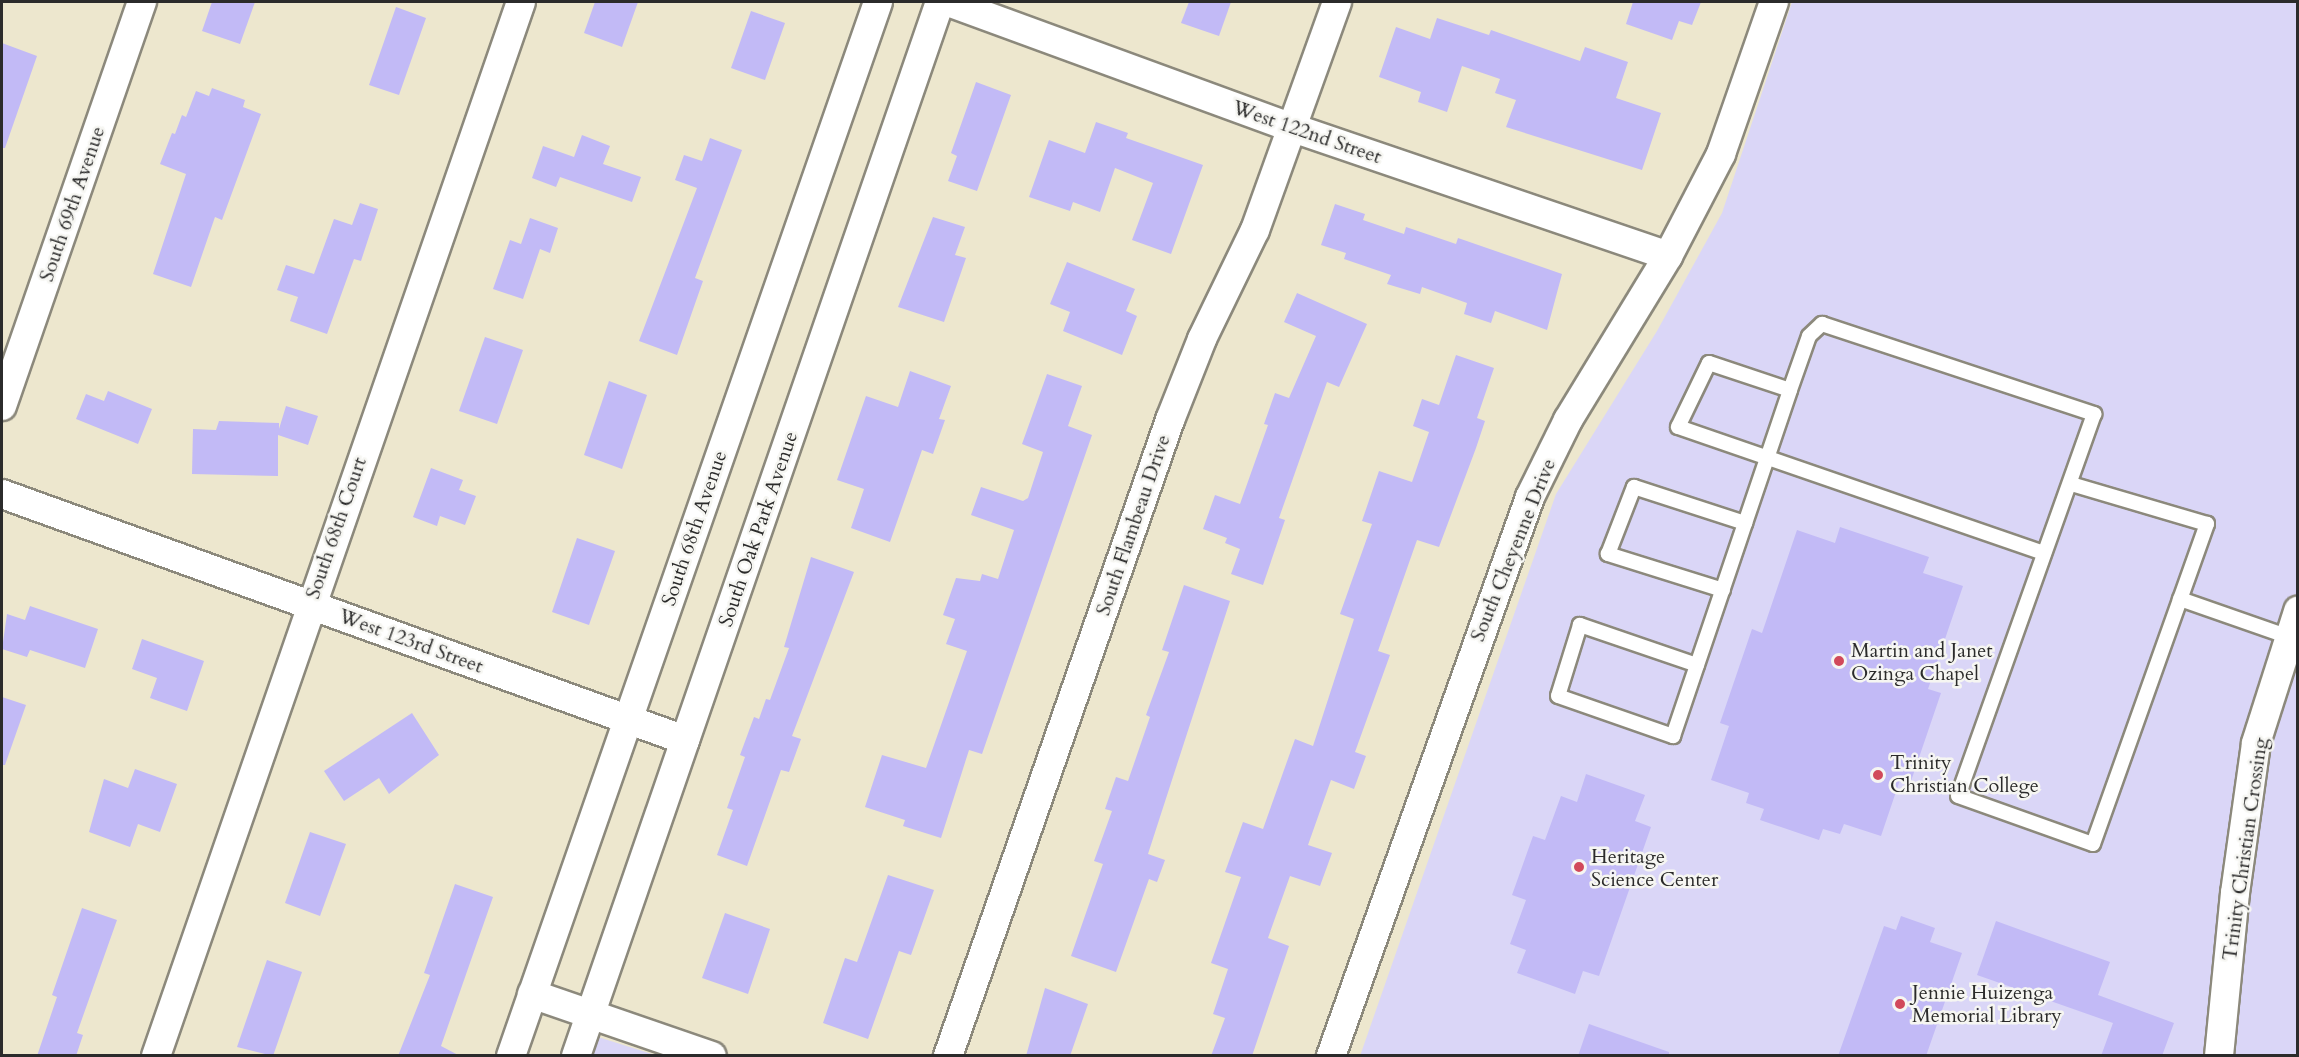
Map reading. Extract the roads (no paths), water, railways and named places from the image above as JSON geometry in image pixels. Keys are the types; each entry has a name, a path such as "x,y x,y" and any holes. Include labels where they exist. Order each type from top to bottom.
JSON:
{"street":[{"name":"South 69th Avenue","path":"2,406 142,2"},
{"name":"South 68th Court","path":"156,1056 310,604 520,2"},
{"name":"South 68th Avenue","path":"511,1056 878,2"},
{"name":"South Oak Park Avenue","path":"576,1056 940,2"},
{"name":"West 122nd Street","path":"948,2 1293,128 1668,256"},
{"name":"South Flambeau Drive","path":"948,1056 1174,410 1202,339 1255,230 1337,2"},
{"name":"South Cheyenne Drive","path":"1330,1056 1530,497 1569,420 1668,256 1721,154 1774,2"},
{"name":"West 123rd Street","path":"2,494 685,741"},
{"name":"Trinity Christian Crossing","path":"2219,1056 2235,893 2256,743 2293,624"},
{"path":"532,994 591,1014 663,1048 712,1056"}],"lane":[{"path":"1697,665 1580,625 1558,696 1673,736 1809,336 1822,324 2094,414 2071,484 2044,553 1958,796 2093,844 2207,524 2071,484"},
{"path":"1790,390 1709,363 1678,427 2044,553"},
{"path":"1723,590 1608,554 1634,487 1745,523"},
{"path":"2180,599 2293,624"}],"place":[{"name":"Martin and Janet Ozinga Chapel","path":"1839,661"},
{"name":"Trinity Christian College","path":"1878,775"},
{"name":"Heritage Science Center","path":"1579,867"},
{"name":"Jennie Huizenga Memorial Library","path":"1900,1004"}]}
